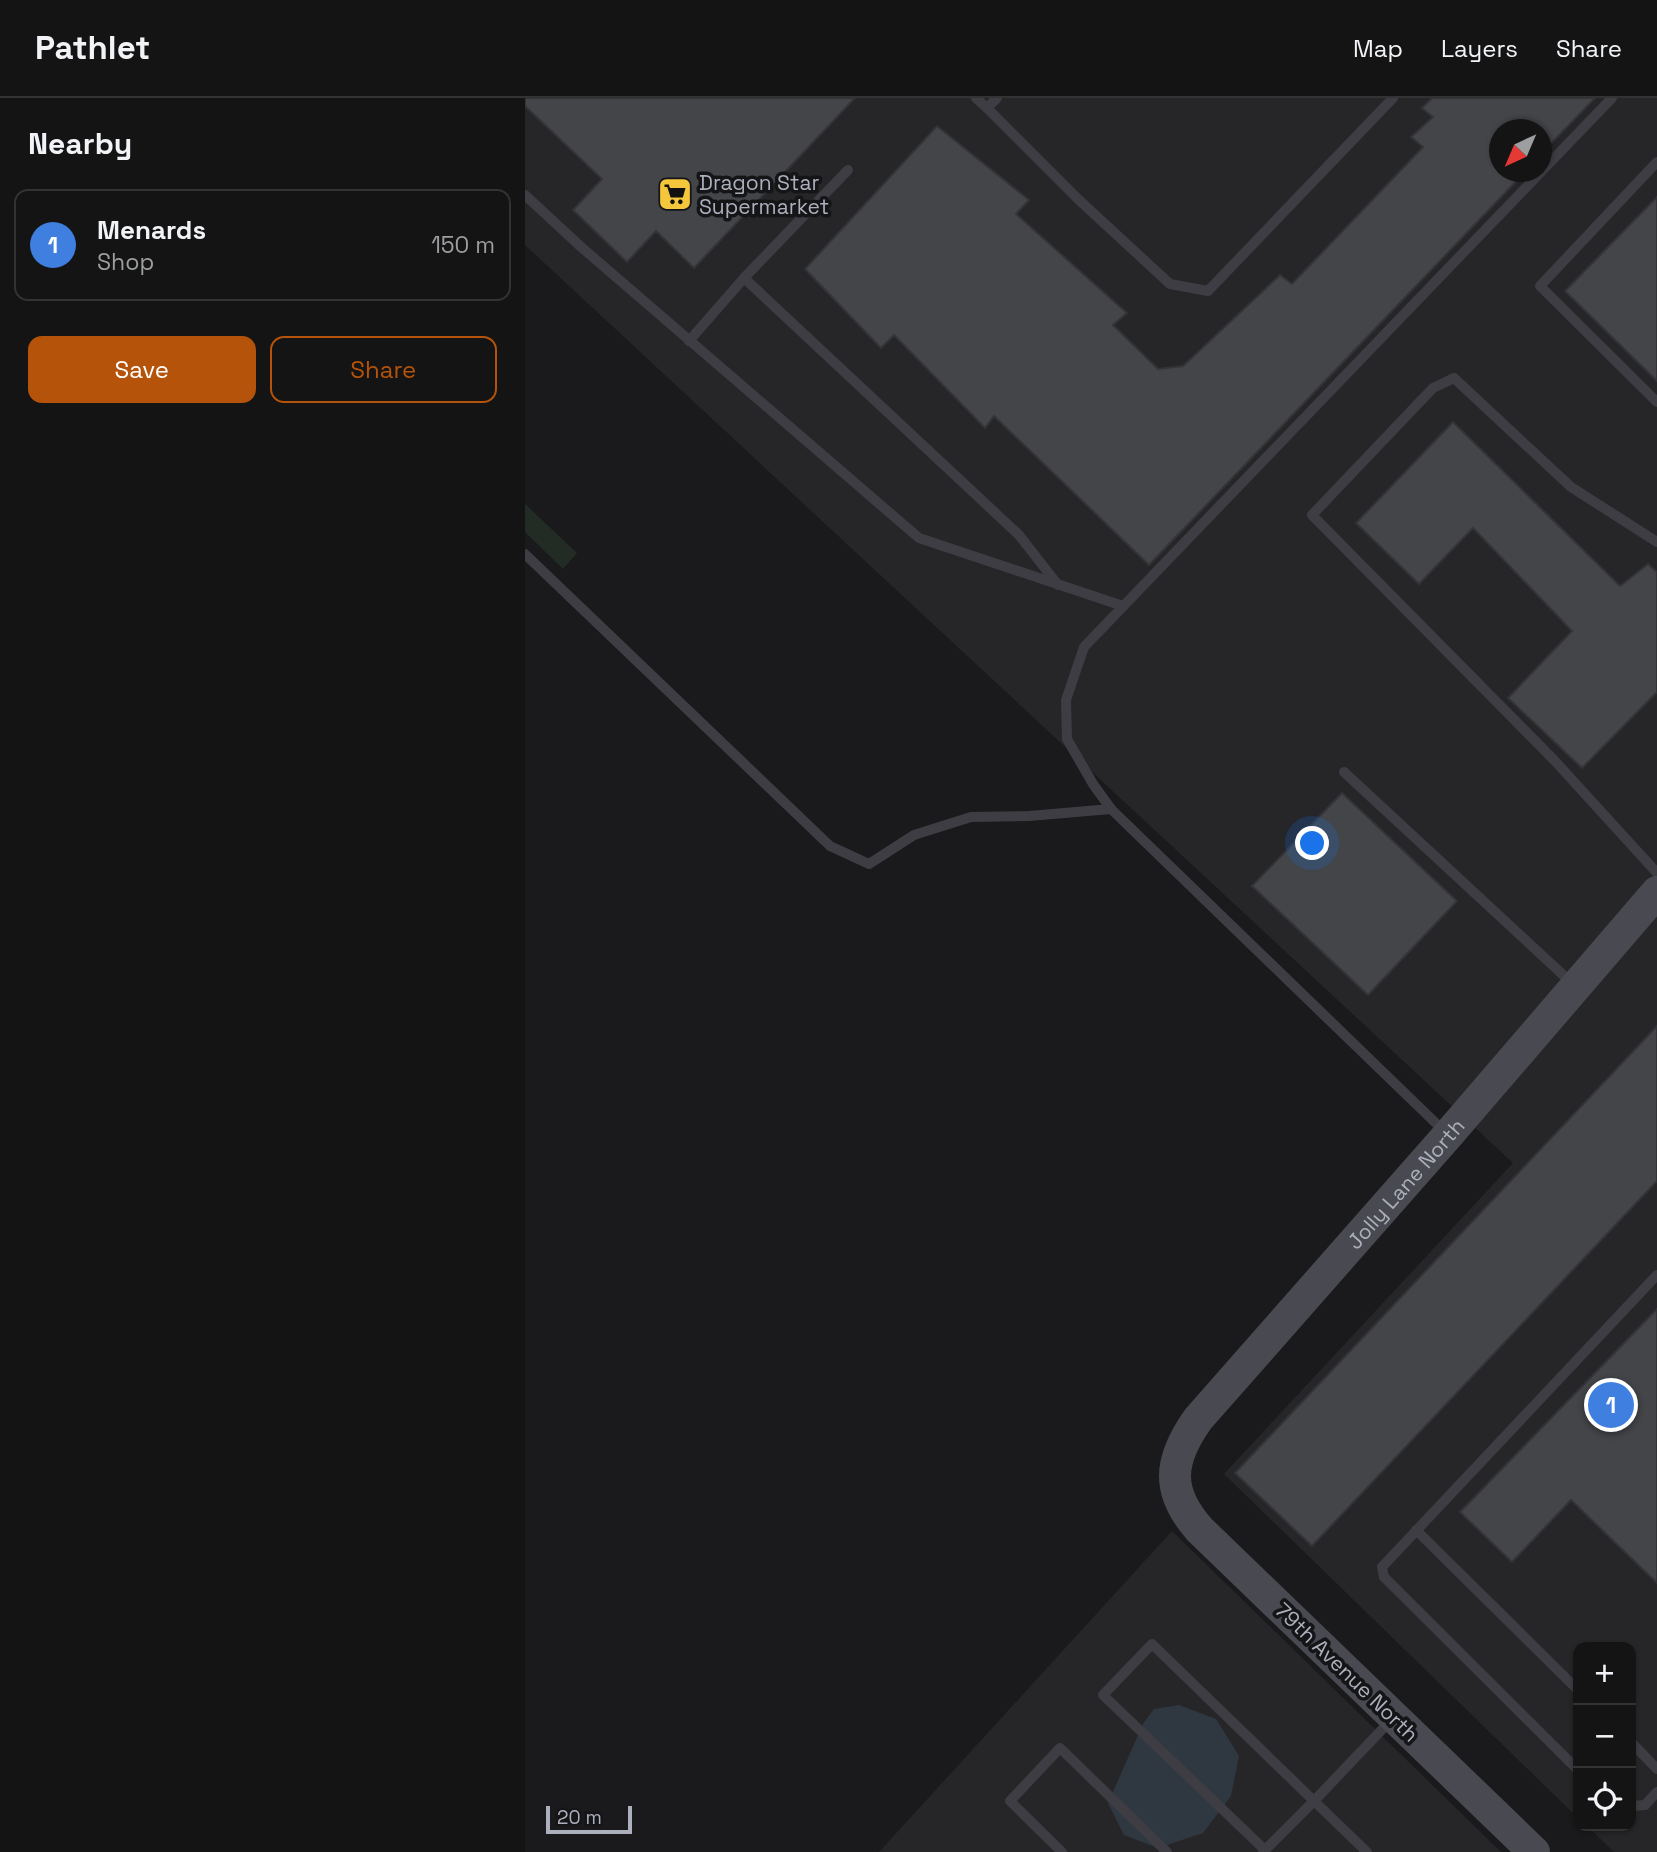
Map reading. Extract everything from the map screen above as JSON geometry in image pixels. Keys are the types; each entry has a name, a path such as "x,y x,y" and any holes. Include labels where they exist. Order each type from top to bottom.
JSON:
{"street":[{"name":"Jolly Lane North","path":"1174,1484 1177,1460 1187,1435 1198,1419 1657,892"},
{"name":"79th Avenue North","path":"1174,1484 1183,1509 1200,1530 1534,1852"}],"lane":[{"path":"977,98 1079,200 1170,284 1207,291 1393,98"},
{"path":"987,108 997,98"},
{"path":"1448,1135 1111,808 1067,739 1066,699 1084,647 1612,98"},
{"path":"1657,162 1540,286 1657,402"},
{"path":"689,341 744,278 849,170"},
{"path":"525,195 689,341 919,538 1123,606"},
{"path":"744,278 1019,535 1058,585"},
{"path":"1657,542 1571,487 1454,378 1433,388 1312,515 1554,760 1657,873"},
{"path":"525,554 830,846 869,864 914,835 971,817 1029,816 1111,808"},
{"path":"1344,772 1576,987"},
{"path":"1576,1768 1384,1577 1382,1567 1657,1275"},
{"path":"1416,1530 1573,1685"},
{"path":"1367,1852 1314,1801 1152,1644 1103,1695 1264,1851 1314,1801 1394,1717"},
{"path":"1636,1747 1657,1769"},
{"path":"1062,1852 1010,1801 1060,1748 1167,1852"},
{"path":"1636,1805 1645,1805 1657,1792"}],"shaded area":[{"path":"525,98 1657,98 1657,1852 1614,1852 1592,1831 1636,1831 1636,1642 1573,1642 1573,1813 1224,1474 1513,1163 525,245"},
{"path":"525,504 577,553 563,569 525,532"},
{"path":"1172,1531 1501,1852 879,1852"},
{"path":"1179,1705 1216,1719 1239,1756 1231,1796 1203,1833 1158,1848 1124,1835 1108,1803 1143,1724 1154,1709"}],"building":[{"name":"Dragon Star Supermarket","path":"525,98 855,98 694,268 656,231 627,262 573,210 602,179 525,106"},
{"path":"1432,98 1595,98 1552,143 1552,119 1489,119 1489,182 1515,182 1149,565 994,416 985,428 894,335 881,348 805,269 937,126 1029,200 1016,214 1127,313 1113,325 1158,369 1183,366 1280,275 1292,284 1423,147 1411,137 1433,117 1422,108"},
{"path":"1657,197 1657,381 1565,291"},
{"path":"1453,422 1620,586 1648,564 1657,572 1657,692 1582,768 1508,698 1572,631 1473,528 1419,584 1356,523"},
{"path":"1342,793 1457,901 1368,995 1252,886"},
{"path":"1657,1026 1657,1181 1312,1546 1235,1473"},
{"path":"1657,1309 1657,1583 1571,1500 1512,1562 1460,1512"}],"place":[{"name":"Dragon Star Supermarket","path":"675,194"},
{"name":"Menards","path":"1611,1405"}]}
